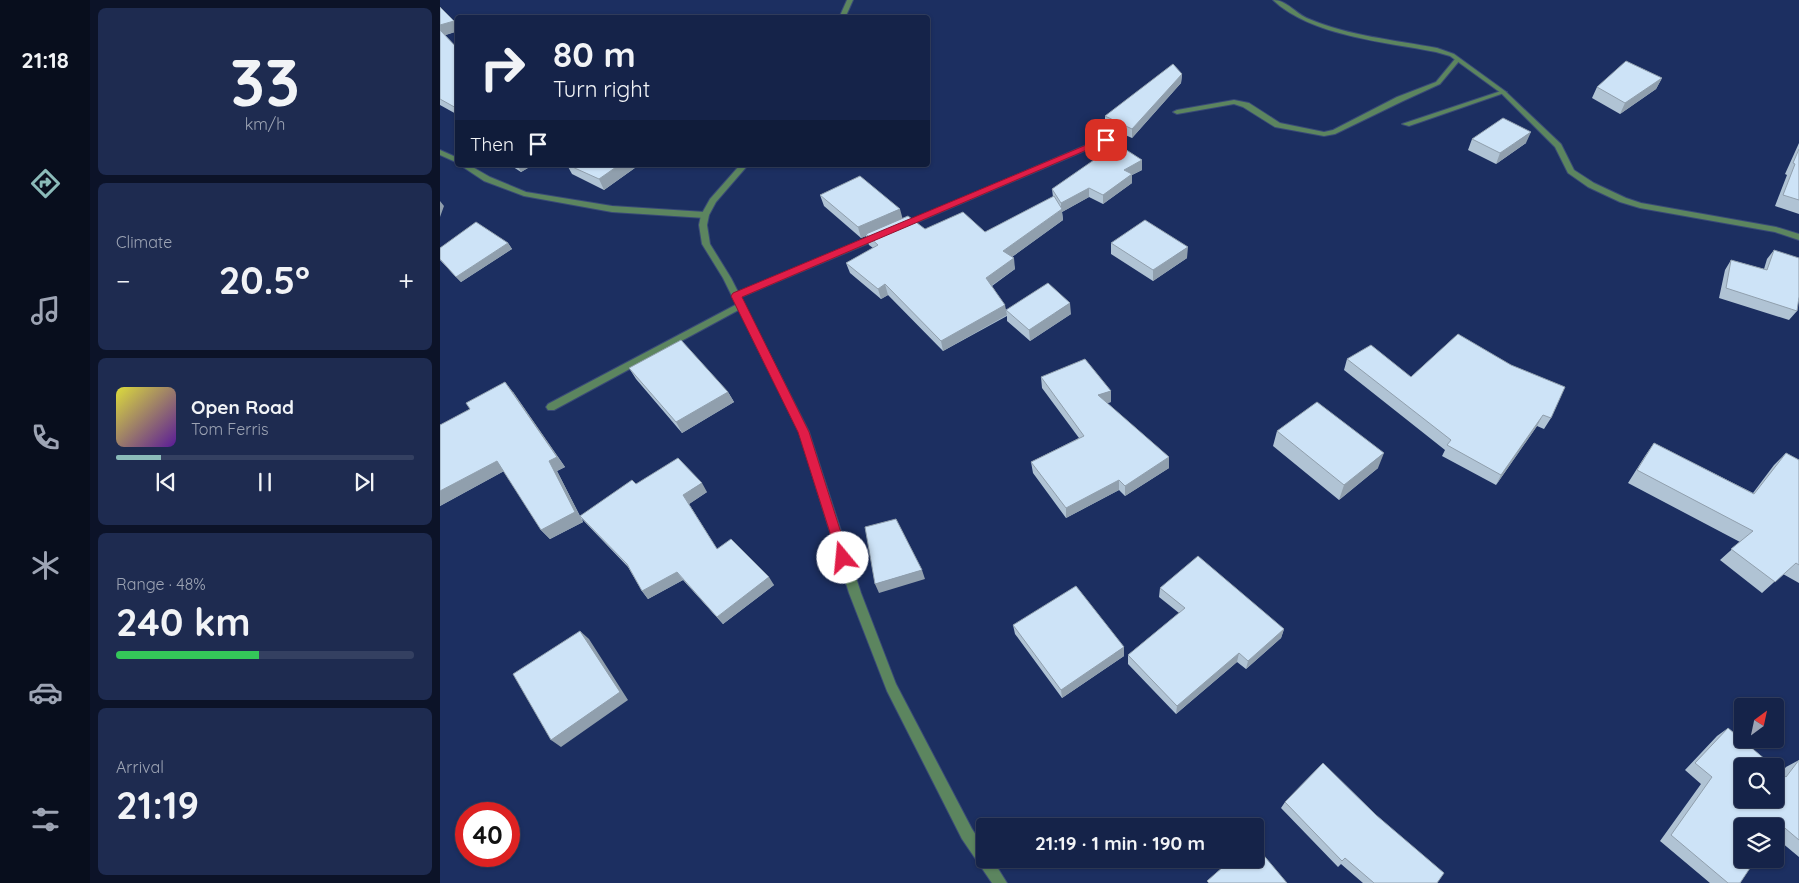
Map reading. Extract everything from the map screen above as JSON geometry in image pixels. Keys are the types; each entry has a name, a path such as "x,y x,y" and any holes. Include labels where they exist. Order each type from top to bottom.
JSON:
{"street":[{"path":"843,15 850,0"},
{"path":"1276,0 1305,20 1325,27 1437,50 1452,55 1503,92 1558,146 1571,171 1591,185 1623,200 1640,205 1776,230 1799,237"},
{"path":"1177,112 1234,102 1246,105 1278,125 1324,134 1335,132 1400,99 1438,83 1457,60"},
{"path":"1406,124 1503,92"},
{"path":"899,227 1106,140"},
{"path":"440,152 455,160"},
{"path":"467,167 487,179 524,194 612,210 705,215"},
{"path":"742,167 713,201 705,215 703,225 706,244 738,300 804,432 855,594 891,687 967,834 1000,883"},
{"path":"551,407 738,300 890,231"}],"building":[{"path":"440,7 454,21 440,25"},
{"path":"440,30 455,46 455,107 440,99"},
{"path":"1626,61 1662,78 1625,103 1597,87"},
{"path":"1173,64 1182,74 1132,129 1105,116"},
{"path":"1503,118 1531,132 1500,153 1472,139"},
{"path":"1117,144 1142,160 1124,170 1132,174 1103,195 1089,188 1061,203 1052,189"},
{"path":"1799,149 1799,200 1783,195"},
{"path":"572,167 616,167 599,179"},
{"path":"860,176 900,209 858,227 820,195"},
{"path":"1054,196 1062,209 1003,251 1014,258 986,278 1005,305 941,341 885,284 878,289 846,263 878,245 866,234 908,216 925,229 963,212 985,232"},
{"path":"1145,220 1188,247 1153,270 1111,243"},
{"path":"476,222 508,243 456,277 440,259 440,248"},
{"path":"1774,250 1799,258 1797,311 1726,288 1731,260 1767,270"},
{"path":"1048,283 1070,303 1029,330 1006,310"},
{"path":"1458,334 1511,365 1565,387 1551,418 1543,415 1501,475 1447,445 1451,440 1347,359 1371,345 1411,377"},
{"path":"681,340 728,392 676,422 629,368"},
{"path":"1085,359 1111,391 1098,395 1169,457 1125,486 1119,480 1066,508 1031,462 1084,436 1041,377"},
{"path":"505,382 557,457 549,461 575,512 541,530 497,461 440,491 440,425 470,409 466,403"},
{"path":"1317,402 1384,453 1344,485 1277,431"},
{"path":"1654,443 1754,494 1786,453 1799,460 1799,565 1796,563 1775,582 1731,549 1753,531 1637,470"},
{"path":"678,458 702,483 683,495 717,549 731,539 769,577 717,617 677,572 642,591 627,564 580,516 632,480 636,484"},
{"path":"896,519 922,570 875,584 865,527"},
{"path":"1198,556 1284,629 1248,661 1239,653 1177,706 1128,655 1185,608 1160,588"},
{"path":"1076,586 1124,647 1061,690 1013,625"},
{"path":"580,631 620,692 551,740 513,674"},
{"path":"1728,728 1734,733 1734,748 1752,748 1764,758 1734,758 1734,808 1784,808 1784,775 1786,777 1799,760 1799,840 1784,827 1784,818 1734,818 1734,868 1750,868 1740,883 1728,883 1671,835 1712,777 1695,763"},
{"path":"1323,763 1376,815 1444,873 1437,883 1374,883 1345,858 1342,861 1285,802"},
{"path":"1264,856 1287,883 1209,883 1207,881 1222,868 1264,868"}],"route":[{"path":"843,558 804,432 736,296 1106,140"}]}
